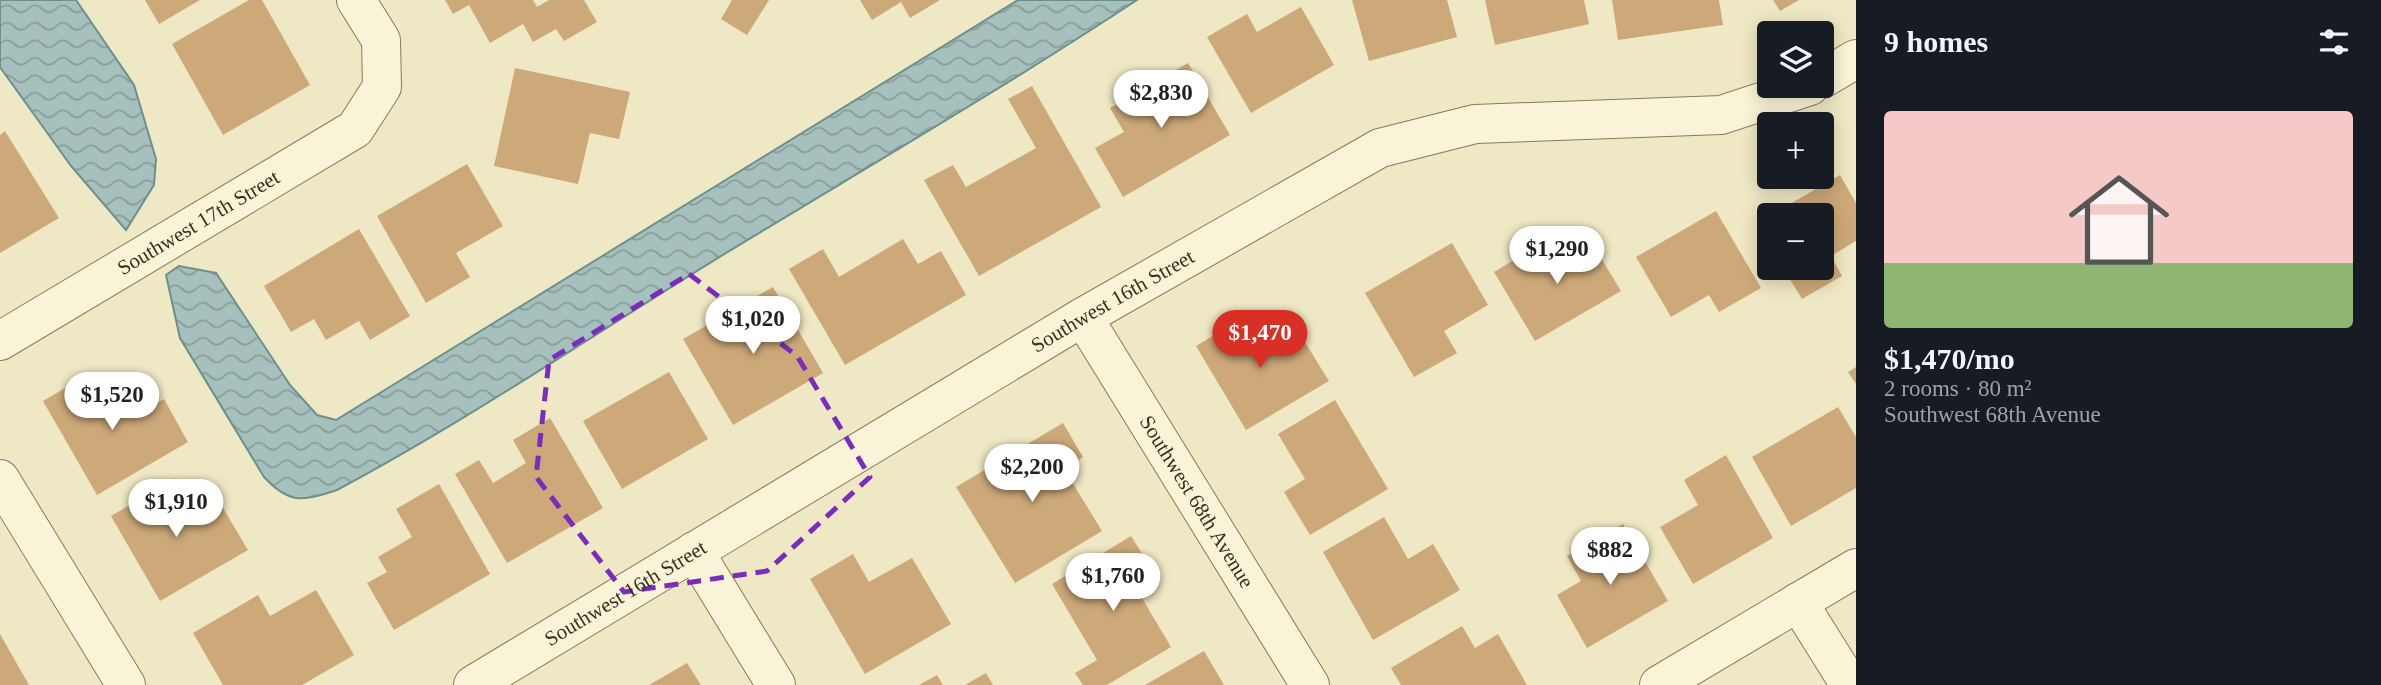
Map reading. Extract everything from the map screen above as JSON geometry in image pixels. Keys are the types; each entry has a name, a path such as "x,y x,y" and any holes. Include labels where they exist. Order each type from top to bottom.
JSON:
{"street":[{"name":"Southwest 17th Street","path":"0,341 355,129 382,87 381,40 356,0"},
{"path":"1834,72 1856,59"},
{"name":"Southwest 16th Street","path":"473,685 1083,317 1380,148 1475,124 1721,115 1773,98"},
{"name":"Southwest 68th Avenue","path":"1083,317 1310,685"},
{"path":"0,479 126,685"},
{"path":"694,551 776,685"},
{"path":"1659,685 1856,568"},
{"path":"1798,602 1850,685"}],"highlighted area":[{"path":"689,274 797,356 870,477 767,571 624,592 536,477 549,360"}],"water":[{"path":"0,0 76,0 134,85 156,159 154,185 126,230 71,166 0,67"},
{"path":"1018,0 1137,0 485,404 337,490 315,497 298,498 273,486 264,477 180,338 166,275 179,266 216,273 290,385 317,415 336,420"}],"building":[{"path":"145,0 200,0 159,24"},
{"path":"249,0 262,0 310,85 223,135 172,44"},
{"path":"445,0 533,0 537,7 549,0 584,0 597,22 564,41 556,29 533,42 523,24 490,43 469,5 453,14"},
{"path":"732,0 769,0 747,35 721,19"},
{"path":"860,0 940,0 910,18 901,2 872,20"},
{"path":"1352,0 1447,0 1457,37 1369,61"},
{"path":"1485,0 1584,0 1589,24 1495,45"},
{"path":"1612,0 1719,0 1723,25 1618,40"},
{"path":"1773,0 1799,0 1780,11"},
{"path":"1301,7 1334,65 1251,113 1207,37 1247,14 1257,32"},
{"path":"1188,63 1230,135 1123,197 1095,148 1124,132 1110,108"},
{"path":"515,68 630,92 619,139 590,133 578,184 494,166"},
{"path":"1032,86 1101,207 979,276 924,180 953,165 966,187 1036,148 1008,99"},
{"path":"5,131 59,218 0,253 0,135"},
{"path":"467,164 503,226 456,253 470,277 426,303 377,216"},
{"path":"1840,175 1856,203 1856,241 1834,254 1834,203 1792,203 1816,189 1834,189 1834,178"},
{"path":"1716,211 1761,288 1719,312 1709,295 1671,317 1636,257"},
{"path":"359,229 410,316 370,340 359,321 326,340 314,319 291,332 264,286"},
{"path":"1587,235 1621,291 1535,341 1494,272 1539,245 1547,259"},
{"path":"903,239 918,264 941,251 966,295 845,365 789,269 823,249 839,277"},
{"path":"1452,243 1488,305 1444,331 1457,353 1414,377 1365,293"},
{"path":"1834,261 1842,276 1802,299 1790,280 1834,280"},
{"path":"773,287 823,373 733,425 683,339"},
{"path":"1256,310 1281,352 1303,339 1329,381 1246,430 1196,346"},
{"path":"1856,367 1856,384 1848,372"},
{"path":"669,372 708,439 622,489 583,421"},
{"path":"89,374 102,397 122,385 138,414 164,399 188,442 97,495 43,401"},
{"path":"1335,400 1388,489 1310,535 1284,492 1305,479 1278,434"},
{"path":"1838,407 1856,437 1856,488 1791,526 1752,457"},
{"path":"550,418 603,508 507,563 455,474 479,460 493,483 526,463 513,440"},
{"path":"1063,423 1083,457 1064,469 1102,531 1015,583 956,487"},
{"path":"1726,455 1773,538 1693,584 1660,527 1698,505 1684,480"},
{"path":"176,478 200,521 223,508 248,550 160,601 111,516"},
{"path":"439,484 490,574 394,630 367,583 387,572 378,557 412,537 396,509"},
{"path":"1384,517 1408,559 1433,544 1460,590 1373,640 1323,552"},
{"path":"1623,524 1668,601 1587,648 1557,595 1581,581 1567,556"},
{"path":"1131,536 1156,576 1136,588 1171,647 1107,685 1083,685 1075,673 1097,660 1052,584"},
{"path":"853,554 869,582 912,558 951,624 865,674 810,579"},
{"path":"316,590 354,655 302,685 223,685 193,633 258,595 270,616"},
{"path":"1462,626 1475,648 1498,634 1527,685 1401,685 1391,668"},
{"path":"0,634 29,685 0,685"},
{"path":"1204,651 1224,685 1145,685"},
{"path":"687,663 701,685 649,685"},
{"path":"986,673 993,685 965,685"},
{"path":"937,675 943,685 919,685"}]}
